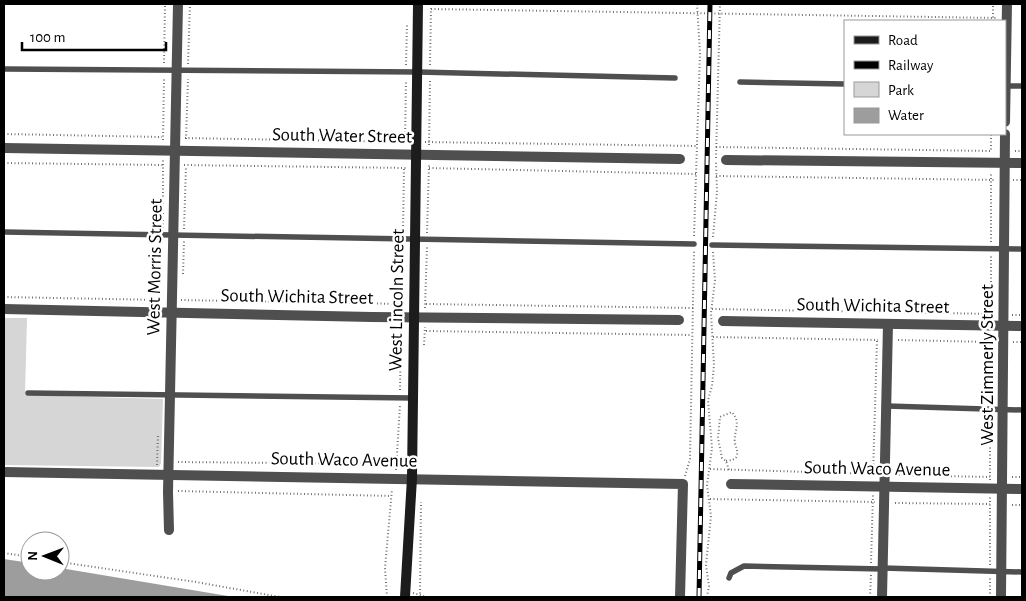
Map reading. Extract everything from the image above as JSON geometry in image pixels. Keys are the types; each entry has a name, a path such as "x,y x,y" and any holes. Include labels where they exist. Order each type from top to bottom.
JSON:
{"street":[{"name":"West Morris Street","path":"169,530 168,489 164,474 170,395 167,300 174,234 178,4"},
{"name":"West Lincoln Street","path":"405,594 412,478 413,398 420,331 416,238 418,4"},
{"path":"1006,52 1007,4"},
{"name":"West Zimmerly Street","path":"1001,597 1004,504 1004,135"},
{"name":"South Water Street","path":"4,148 680,159"},
{"path":"726,160 1022,163"},
{"name":"South Wichita Street","path":"4,309 401,317 678,320"},
{"name":"South Wichita Street","path":"723,321 1022,326"},
{"path":"882,597 887,406 882,340 888,324"},
{"name":"South Waco Avenue","path":"4,472 683,484"},
{"path":"680,597 683,484"},
{"name":"South Waco Avenue","path":"732,484 1022,489"}],"lane":[{"path":"4,69 418,72 675,78"},
{"path":"740,82 844,84"},
{"path":"1006,86 1022,86"},
{"path":"4,232 694,244"},
{"path":"712,245 1022,249"},
{"path":"28,393 413,398"},
{"path":"887,406 1022,410"},
{"path":"729,578 731,573 744,566 1022,572"}],"path":[{"path":"162,234 165,4"},
{"path":"683,484 690,459 692,308 700,53 697,4"},
{"path":"707,597 706,565 711,516 707,485 712,440 708,400 712,386 712,309 715,280 712,245 716,176 720,4"},
{"path":"993,4 993,20"},
{"path":"424,349 420,331 420,304 427,238 431,9 1007,19"},
{"path":"387,597 388,588 385,568 391,496 398,464 407,17"},
{"path":"4,134 697,146"},
{"path":"990,597 991,135"},
{"path":"716,147 991,151"},
{"path":"4,163 429,168 696,174"},
{"path":"716,176 1022,180"},
{"path":"4,297 692,308"},
{"path":"167,300 167,312"},
{"path":"712,309 1022,315"},
{"path":"401,332 692,335"},
{"path":"713,337 1022,342"},
{"path":"870,597 873,474 882,340"},
{"path":"726,461 734,460 737,449 734,442 738,426 732,412 720,417 718,438 722,458 726,461 729,470"},
{"path":"159,433 164,474"},
{"path":"712,440 718,438"},
{"path":"178,462 398,464"},
{"path":"709,469 1022,477"},
{"path":"168,489 391,496"},
{"path":"709,498 1022,505"},
{"path":"4,553 20,556"},
{"path":"70,563 196,582 280,597"},
{"path":"405,594 427,597"}],"green space":[{"path":"4,318 27,318 25,395 163,399 161,463 159,467 4,465"}],"water":[{"path":"4,559 20,561 20,581 70,581 70,570 234,597 4,597"}],"railway":[{"path":"699,597 710,4"}]}
